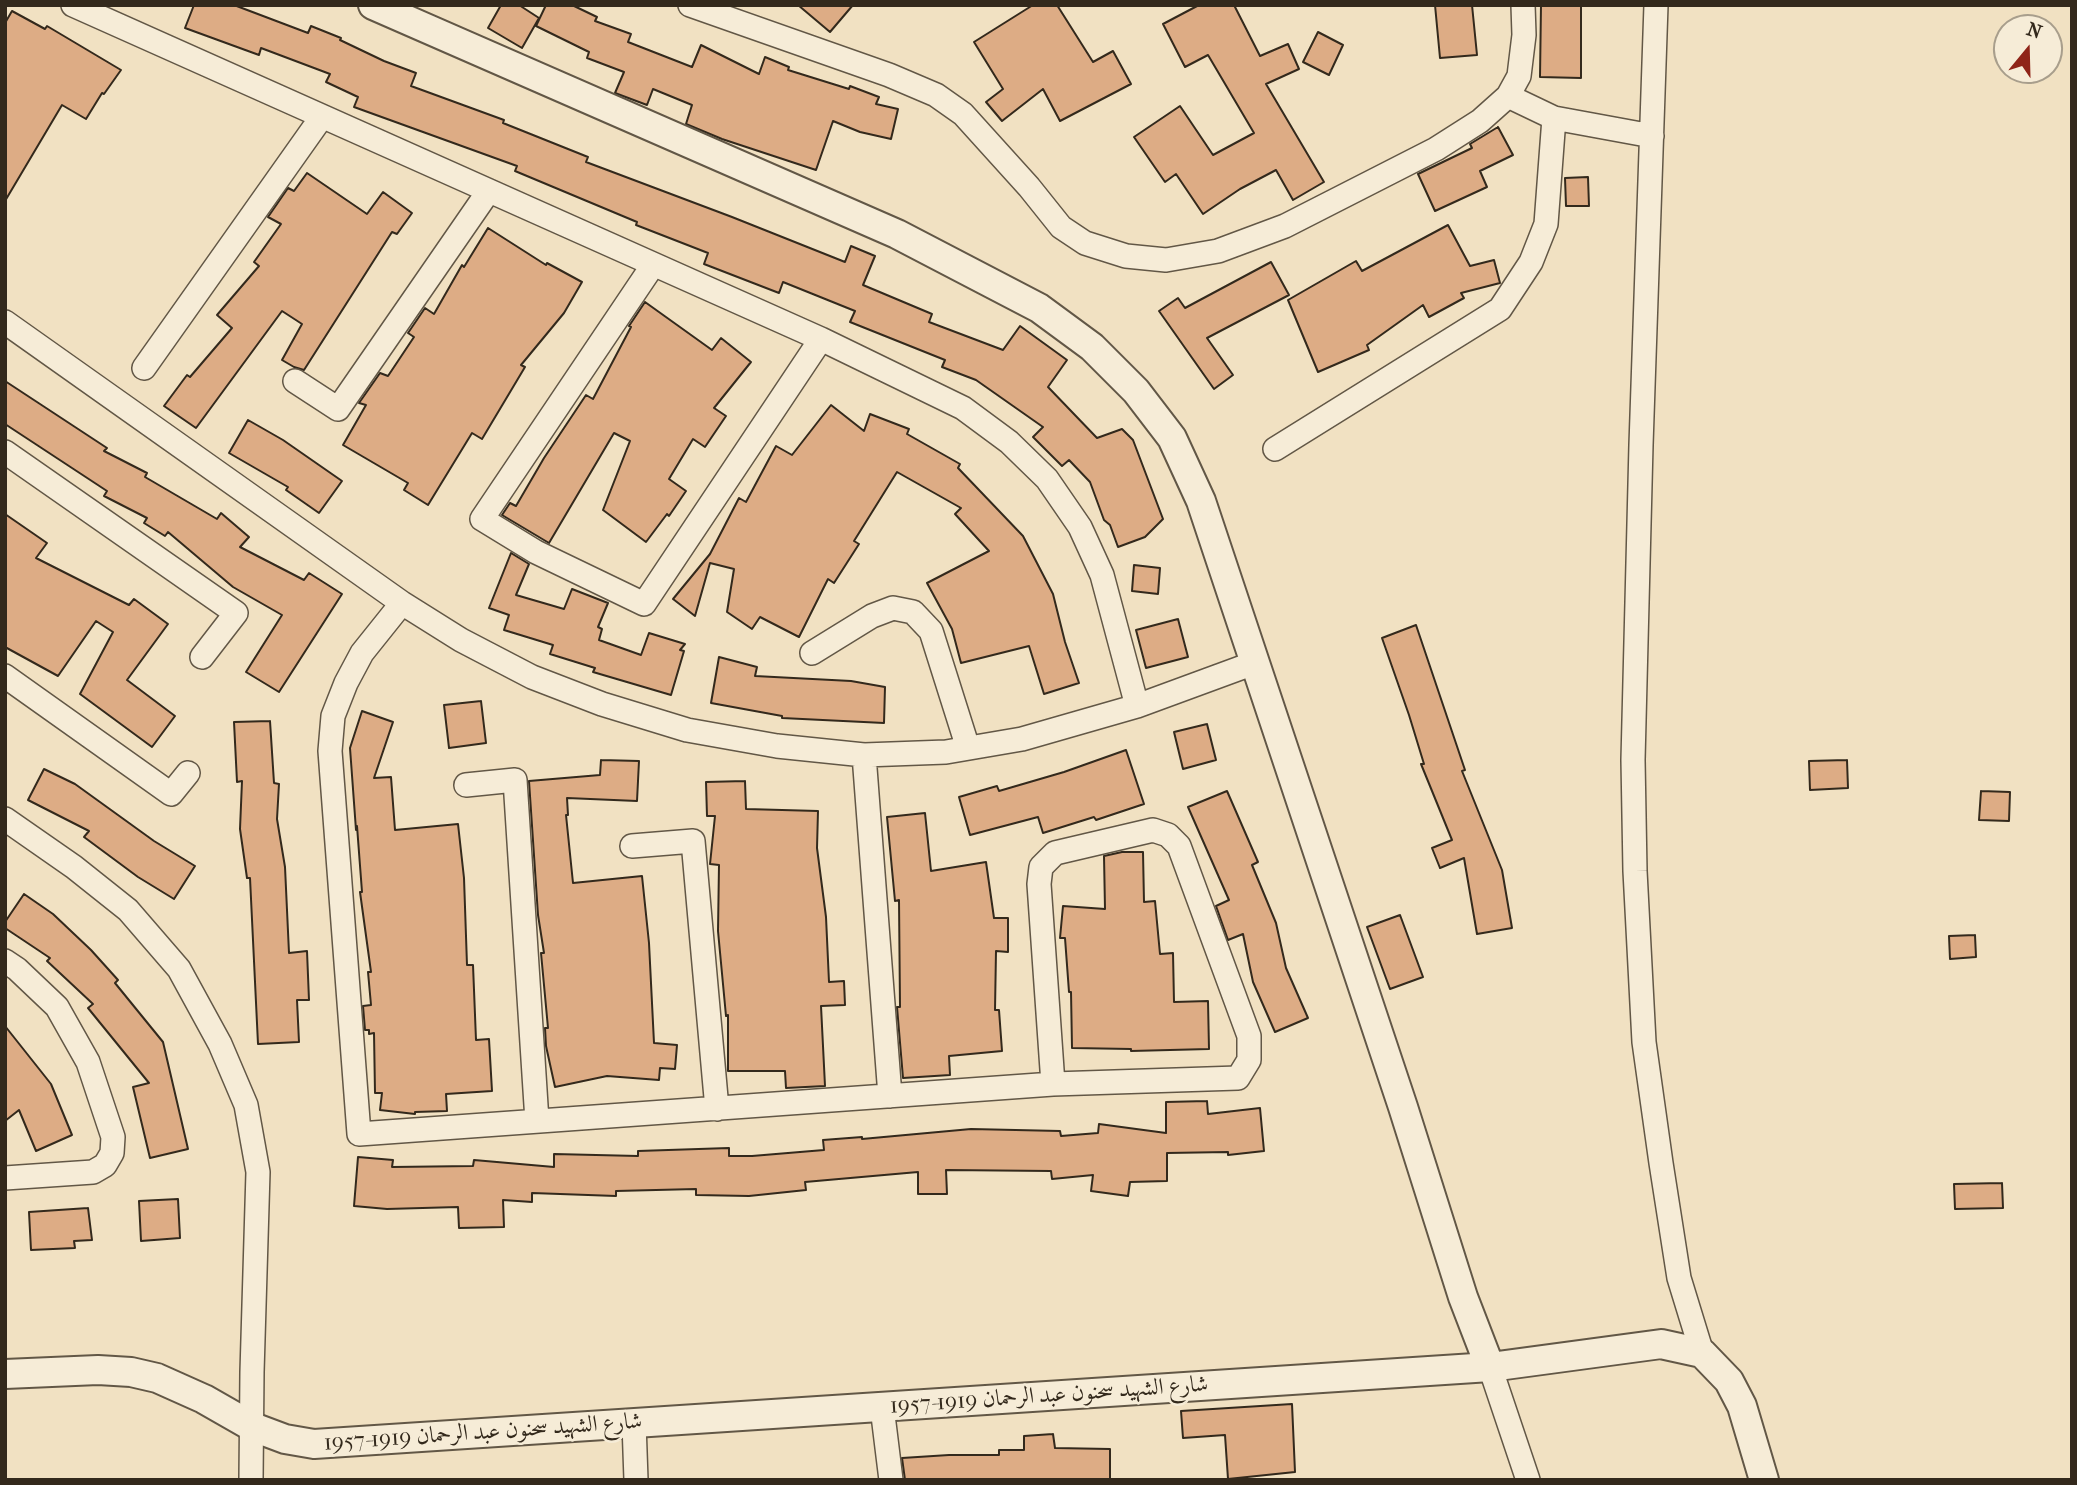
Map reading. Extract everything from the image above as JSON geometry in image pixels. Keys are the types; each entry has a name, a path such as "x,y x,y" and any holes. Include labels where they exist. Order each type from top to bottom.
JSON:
{"street":[{"path":"73,5 821,339 963,408 1009,442 1047,479 1080,527 1102,575 1137,706"},
{"path":"373,5 897,234 1039,308 1093,347 1136,391 1172,438 1201,501 1403,1107 1463,1297 1528,1480"},
{"path":"690,5 889,75 936,95 963,114 1061,227 1085,243 1126,256 1166,260 1218,251 1285,226 1436,149 1480,121 1508,96 1519,76 1524,35 1523,5"},
{"path":"1656,5 1634,705 1634,870 1644,1042 1679,1278 1702,1353 1729,1381 1742,1406 1764,1480"},
{"path":"1508,96 1554,118 1652,136"},
{"path":"144,368 321,118"},
{"path":"1275,449 1500,309 1531,262 1546,224 1554,118"},
{"path":"295,381 338,409 488,192"},
{"path":"653,265 482,519 536,552 644,604 821,339"},
{"path":"5,322 401,603 461,640 532,677 602,704 687,730 777,746 864,755 946,752 1022,739 1137,706 1254,663"},
{"path":"5,452 236,613 202,657"},
{"path":"401,603 362,653 346,683 333,716 330,751 359,1134 1054,1084 1238,1078 1249,1060 1249,1037 1179,846 1168,835 1153,830 1055,853 1041,867 1039,884 1054,1084"},
{"path":"813,653 872,616 893,608 913,612 931,631 968,748"},
{"path":"5,676 172,794 188,773"},
{"path":"864,755 890,1096"},
{"path":"466,785 515,780 537,1121"},
{"path":"5,819 74,867 128,910 179,969 220,1044 246,1105 258,1172 251,1480"},
{"path":"632,846 693,841 717,1109"},
{"path":"5,961 57,1007 88,1062 113,1137 112,1153 105,1165 93,1172 5,1178"},
{"name":"شارع الشهيد سحنون عبد الرحمان 1919-1957","path":"5,1374 131,1371 157,1378 204,1399 253,1427 314,1444 1490,1367 1661,1344 1702,1353"},
{"path":"882,1407 891,1480"},
{"path":"634,1423 636,1480"}],"building":[{"path":"194,5 234,5 308,33 311,26 341,38 340,40 384,61 416,73 411,86 504,120 503,123 588,157 586,162 845,262 851,246 875,256 863,285 932,314 929,322 1003,350 1020,326 1067,360 1048,387 1097,438 1122,429 1133,440 1163,519 1145,537 1118,547 1110,525 1104,520 1090,482 1069,460 1062,466 1033,437 1043,427 976,380 942,367 945,360 850,322 855,311 783,282 779,293 704,264 708,253 636,225 637,222 515,171 517,166 354,107 358,97 326,82 330,74 261,48 259,55 185,28"},
{"path":"501,5 519,5 539,18 522,48 488,28"},
{"path":"546,5 572,5 597,17 595,21 631,34 628,42 692,67 701,45 759,74 765,57 789,67 788,70 849,89 850,86 879,97 876,104 898,109 891,139 860,132 833,121 816,170 722,139 686,124 692,105 653,89 647,105 615,93 624,72 587,58 589,52 536,26"},
{"path":"798,5 853,5 830,32"},
{"path":"1033,5 1057,5 1093,62 1113,51 1131,84 1060,121 1043,89 1002,121 986,102 1003,89 974,42"},
{"path":"1199,5 1234,5 1260,56 1288,44 1299,69 1266,84 1324,182 1293,200 1276,170 1240,189 1203,214 1176,174 1165,182 1134,137 1180,106 1213,155 1254,133 1208,55 1185,67 1163,24"},
{"path":"1435,5 1472,5 1477,55 1440,58"},
{"path":"1541,5 1581,5 1581,78 1540,77"},
{"path":"12,11 45,29 47,26 121,70 86,119 62,105 5,201 5,23"},
{"path":"1318,32 1343,45 1329,75 1303,62"},
{"path":"1498,127 1513,155 1480,171 1487,187 1435,211 1418,174 1472,148 1470,144"},
{"path":"307,173 367,214 383,192 412,213 397,234 392,232 304,370 282,360 302,324 282,311 196,428 164,406 187,375 190,377 232,328 217,315 259,266 254,262 281,224 268,217 288,188 294,191"},
{"path":"1588,177 1589,206 1566,206 1565,178"},
{"path":"1448,225 1470,266 1494,260 1500,283 1461,293 1464,298 1429,317 1423,305 1367,345 1369,350 1318,372 1288,300 1356,261 1362,271"},
{"path":"488,228 546,265 547,263 582,282 564,313 521,365 525,367 482,439 472,433 428,505 404,490 408,483 343,445 366,405 359,403 380,373 388,376 414,337 408,333 425,308 434,314 462,265 464,267"},
{"path":"1271,262 1289,295 1207,338 1233,375 1214,389 1159,311 1178,298 1185,308"},
{"path":"645,302 712,350 721,338 751,362 714,408 726,416 705,447 693,439 669,479 686,491 646,542 603,510 630,441 614,433 549,543 502,515 510,503 516,506 586,395 593,399 631,327 629,326"},
{"path":"5,381 107,448 104,451 147,473 145,477 217,519 221,513 249,537 240,547 304,580 309,573 342,594 279,692 246,672 282,615 233,587 168,532 165,536 144,523 147,518 104,496 107,491 5,424"},
{"path":"831,405 864,431 870,414 909,429 907,434 960,464 958,468 1023,536 1053,594 1079,683 1044,694 1029,646 961,663 952,629 927,583 989,551 955,514 961,508 897,472 854,541 859,544 834,583 828,579 799,637 760,617 752,629 727,612 734,569 710,563 695,616 673,599 710,554 739,498 746,502 776,446 792,455"},
{"path":"248,420 283,440 342,481 319,513 286,490 288,487 229,453"},
{"path":"5,514 47,543 36,558 129,605 134,599 168,624 127,680 175,716 152,747 80,694 113,632 96,621 58,676 5,647"},
{"path":"511,553 529,564 516,595 564,609 572,589 608,603 598,627 602,629 599,640 641,655 649,633 685,644 680,650 684,651 671,695 593,672 595,668 550,654 553,645 504,630 509,615 489,608"},
{"path":"1134,565 1160,568 1158,594 1132,591"},
{"path":"1178,619 1188,657 1146,668 1136,630"},
{"path":"1416,625 1465,770 1462,771 1502,870 1512,928 1477,934 1464,858 1440,868 1432,848 1452,840 1421,764 1424,764 1409,715 1382,638"},
{"path":"719,657 757,667 755,676 851,681 885,687 884,723 782,718 711,703"},
{"path":"481,701 486,743 449,748 444,705"},
{"path":"362,711 393,722 374,778 391,777 395,830 458,824 464,878 467,965 473,965 476,1040 489,1039 492,1091 446,1094 447,1111 415,1114 380,1110 382,1093 375,1093 374,1033 369,1034 369,1030 365,1030 363,1006 371,1005 368,972 371,972 360,892 350,748"},
{"path":"270,721 274,783 279,784 277,819 285,867 289,953 307,951 309,1000 297,1000 299,1042 258,1044 250,878 247,878 240,829 242,781 237,782 234,722"},
{"path":"1207,724 1216,760 1183,769 1174,732"},
{"path":"1126,750 1144,804 1096,820 1094,817 1043,833 1038,817 970,835 959,797 997,786 999,791"},
{"path":"601,760 639,761 637,801 567,798 566,815 573,883 642,876 649,943 654,1043 677,1045 675,1069 660,1068 659,1080 607,1076 555,1087 546,1046 545,1028 548,1028 541,953 544,953 538,915 529,781 600,775"},
{"path":"1847,760 1848,788 1810,790 1809,761"},
{"path":"44,769 75,784 154,841 195,866 174,899 138,877 84,837 89,831 28,800"},
{"path":"745,781 746,809 818,811 817,848 826,917 829,982 844,981 845,1005 821,1006 825,1086 786,1088 785,1071 728,1071 728,1015 726,1016 718,931 719,865 710,864 715,816 707,816 706,782"},
{"path":"1227,791 1258,862 1252,865 1276,923 1286,968 1308,1018 1275,1032 1253,982 1243,934 1228,940 1216,906 1229,900 1188,807"},
{"path":"1981,791 2010,792 2009,821 1979,820"},
{"path":"925,813 931,871 986,862 994,918 1008,918 1008,952 996,951 995,1010 999,1010 1002,1051 949,1056 950,1075 903,1078 897,1007 900,1007 899,900 895,901 887,817"},
{"path":"1122,852 1143,852 1144,902 1155,901 1160,954 1173,953 1174,1002 1208,1001 1209,1049 1131,1051 1072,1048 1071,992 1065,938 1060,938 1063,906 1105,909 1104,856"},
{"path":"24,894 53,914 91,950 118,980 115,983 163,1042 188,1149 150,1158 133,1087 149,1083 88,1008 93,1004 47,961 50,958 5,928 5,922"},
{"path":"1400,915 1423,977 1390,989 1367,927"},
{"path":"1975,935 1976,957 1950,959 1949,936"},
{"path":"5,1026 51,1084 72,1135 36,1151 19,1110 5,1121"},
{"path":"1207,1101 1208,1114 1260,1108 1264,1151 1228,1155 1228,1152 1167,1153 1167,1181 1130,1182 1128,1196 1091,1191 1093,1175 1052,1179 1051,1171 946,1170 947,1194 918,1194 918,1172 805,1182 806,1190 749,1196 696,1195 696,1189 616,1191 616,1196 532,1193 532,1202 503,1200 504,1227 459,1228 458,1207 387,1209 354,1206 358,1157 393,1160 392,1167 473,1166 474,1160 554,1167 554,1154 638,1156 638,1151 729,1148 729,1156 752,1156 824,1150 823,1140 971,1129 1060,1131 1061,1136 1098,1133 1099,1124 1166,1133 1166,1102"},
{"path":"2002,1183 2003,1208 1955,1209 1954,1184"},
{"path":"178,1199 180,1238 141,1241 139,1201"},
{"path":"88,1208 92,1240 74,1241 75,1248 31,1250 29,1212"},
{"path":"1292,1404 1295,1472 1228,1479 1225,1435 1183,1438 1181,1411"},
{"path":"1053,1434 1055,1448 1110,1449 1110,1480 905,1480 902,1458 999,1455 999,1450 1024,1450 1024,1436"}]}
